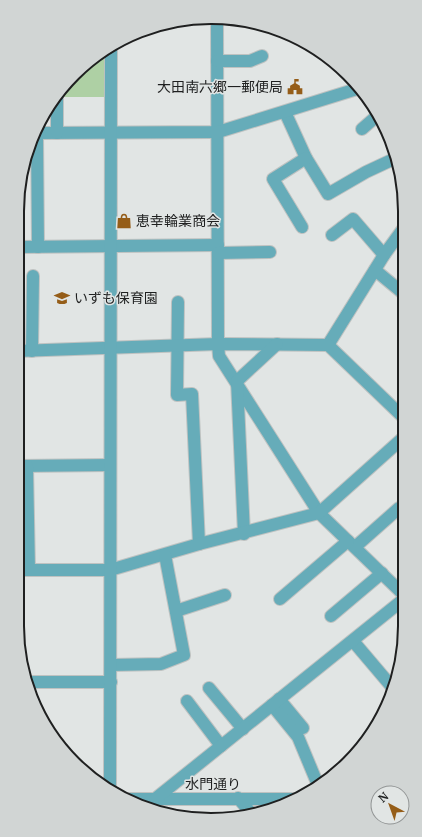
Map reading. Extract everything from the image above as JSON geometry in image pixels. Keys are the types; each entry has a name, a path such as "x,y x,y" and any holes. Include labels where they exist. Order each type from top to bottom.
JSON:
{"street":[{"path":"217,24 219,356 237,381 319,513 398,589"},
{"path":"110,783 111,53"},
{"path":"217,61 250,61 262,56"},
{"path":"41,133 218,132 354,90"},
{"path":"57,106 57,133"},
{"path":"285,112 306,158 328,194 366,172 391,160"},
{"path":"362,129 374,119"},
{"path":"36,144 38,247"},
{"path":"302,227 273,179 306,158"},
{"path":"332,235 353,219 384,255"},
{"path":"328,345 384,255 398,237"},
{"path":"24,247 218,249 270,252"},
{"path":"375,270 398,289"},
{"path":"32,276 32,351"},
{"path":"178,302 178,395 192,394 199,544"},
{"path":"24,351 218,344 328,345 398,412"},
{"path":"244,534 237,381 277,344"},
{"path":"24,570 110,570 199,544 244,534 319,513 398,442"},
{"path":"24,466 110,465"},
{"path":"280,599 398,509"},
{"path":"111,665 161,664 184,655 165,555"},
{"path":"331,616 382,573"},
{"path":"176,611 225,595"},
{"path":"155,799 398,604"},
{"path":"353,641 389,683"},
{"path":"33,682 111,682"},
{"path":"209,688 243,729"},
{"path":"187,702 221,746"},
{"path":"276,702 303,728"},
{"path":"276,702 298,737 316,780"},
{"path":"238,798 248,809"},
{"name":"水門通り","path":"141,800 238,798 282,799"}],"green space":[{"path":"106,57 106,97 64,97 70,88 88,70"}],"place":[{"name":"大田南六郷一郵便局","path":"295,87"},
{"name":"恵幸輪業商会","path":"124,221"},
{"name":"いずも保育園","path":"62,298"}]}
